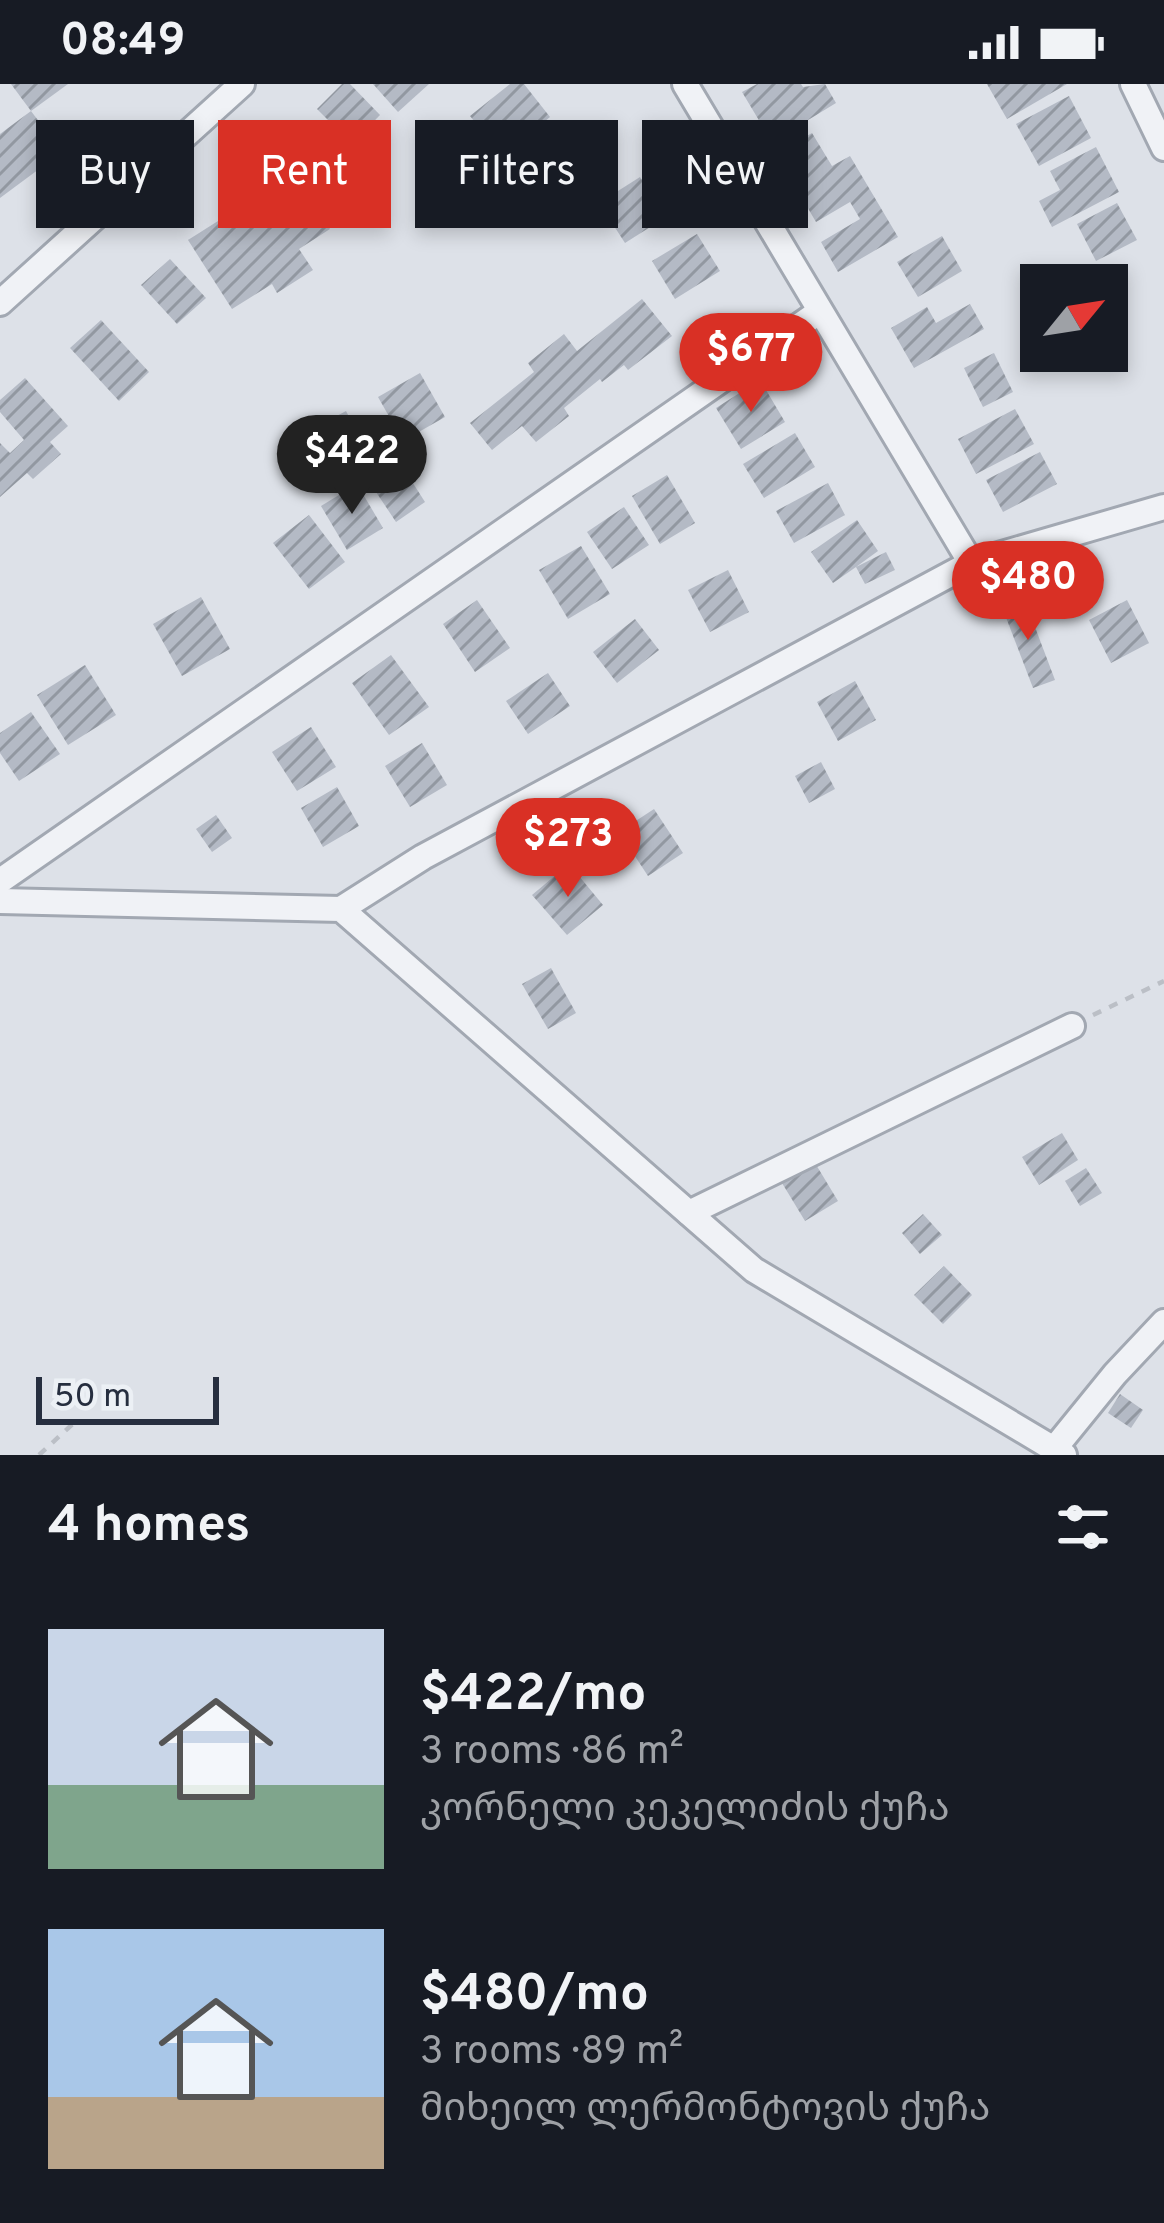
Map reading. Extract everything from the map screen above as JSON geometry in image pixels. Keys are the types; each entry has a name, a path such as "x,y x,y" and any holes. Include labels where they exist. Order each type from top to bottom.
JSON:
{"street":[{"path":"0,303 242,84"},
{"path":"686,84 971,563"},
{"path":"1133,84 1164,148"},
{"path":"0,881 819,312"},
{"path":"0,902 341,909 423,857 971,563 1164,507"},
{"path":"341,909 754,1270 1059,1452 1114,1374 1164,1322"},
{"path":"688,1213 1072,1026"}],"path":[{"path":"1072,1026 1164,981"},
{"path":"39,1455 76,1420"}],"building":[{"path":"11,84 68,84 31,111"},
{"path":"342,84 350,84 380,115 375,120 328,120 317,109"},
{"path":"373,84 429,84 398,112"},
{"path":"510,84 524,84 550,117 473,120 470,116"},
{"path":"757,84 825,84 836,103 808,120 759,120 742,92"},
{"path":"987,84 1067,84 1007,119"},
{"path":"1069,96 1091,138 1039,166 1016,124"},
{"path":"31,111 38,120 36,171 0,198 0,134"},
{"path":"812,133 832,166 850,156 898,237 838,272 821,242 860,219 850,202 816,222 808,208 808,135"},
{"path":"1096,147 1119,192 1052,227 1039,201 1060,190 1050,171"},
{"path":"640,177 642,180 642,228 649,228 625,243 615,228 618,191"},
{"path":"1117,203 1137,240 1096,261 1077,224"},
{"path":"218,221 218,228 330,229 299,249 313,270 277,293 272,284 232,309 188,240"},
{"path":"697,234 720,271 675,299 652,261"},
{"path":"942,236 962,271 918,297 897,262"},
{"path":"170,259 206,298 177,324 141,285"},
{"path":"642,299 672,336 628,370 624,365 600,379 564,408 569,416 536,442 522,426 492,450 470,423 534,372 528,363 564,334 577,351"},
{"path":"970,304 984,329 914,368 891,328 927,307 936,323"},
{"path":"101,320 149,372 119,401 70,348"},
{"path":"994,353 1013,392 983,407 964,368"},
{"path":"420,373 445,417 403,441 378,397"},
{"path":"25,378 68,426 50,442 61,454 33,479 27,473 0,497 0,443 10,453 24,440 0,412 0,400"},
{"path":"760,380 785,422 741,449 716,408"},
{"path":"1015,409 1034,444 976,474 958,439"},
{"path":"346,411 365,447 384,437 398,464 368,480 355,455 340,463 320,425"},
{"path":"795,433 815,467 764,498 743,464"},
{"path":"1040,452 1057,484 1003,512 986,480"},
{"path":"402,466 425,502 396,522 372,486"},
{"path":"667,475 695,523 660,544 632,496"},
{"path":"828,483 845,515 794,543 776,511"},
{"path":"357,484 383,528 347,550 321,506"},
{"path":"624,507 649,545 612,569 587,532"},
{"path":"309,515 345,562 309,589 273,543"},
{"path":"857,520 878,551 833,583 811,552"},
{"path":"581,546 610,594 568,619 539,570"},
{"path":"886,552 895,570 865,584 856,567"},
{"path":"728,570 749,612 710,632 688,590"},
{"path":"201,597 230,649 182,676 153,624"},
{"path":"1024,598 1055,680 1033,688 1002,607"},
{"path":"477,600 510,648 475,672 443,624"},
{"path":"1127,600 1149,643 1111,663 1089,620"},
{"path":"635,619 659,650 617,683 593,652"},
{"path":"391,655 429,707 389,735 352,683"},
{"path":"85,665 116,715 68,745 37,695"},
{"path":"548,673 570,706 528,734 506,701"},
{"path":"855,681 876,720 838,741 817,702"},
{"path":"31,712 60,754 19,781 0,753 0,733"},
{"path":"311,727 336,767 297,791 272,752"},
{"path":"422,743 447,785 410,807 385,766"},
{"path":"821,762 835,789 809,803 795,776"},
{"path":"337,787 359,826 323,847 301,808"},
{"path":"654,809 683,853 648,876 619,832"},
{"path":"216,815 232,838 212,852 196,829"},
{"path":"569,864 603,905 567,935 532,895"},
{"path":"551,968 576,1013 548,1029 522,984"},
{"path":"1062,1133 1078,1160 1039,1185 1022,1157"},
{"path":"815,1163 838,1201 805,1221 782,1183"},
{"path":"1086,1168 1102,1193 1080,1206 1065,1181"},
{"path":"923,1214 942,1235 920,1254 902,1233"},
{"path":"944,1266 972,1295 943,1324 914,1295"},
{"path":"1120,1394 1143,1410 1131,1428 1108,1413"}]}
